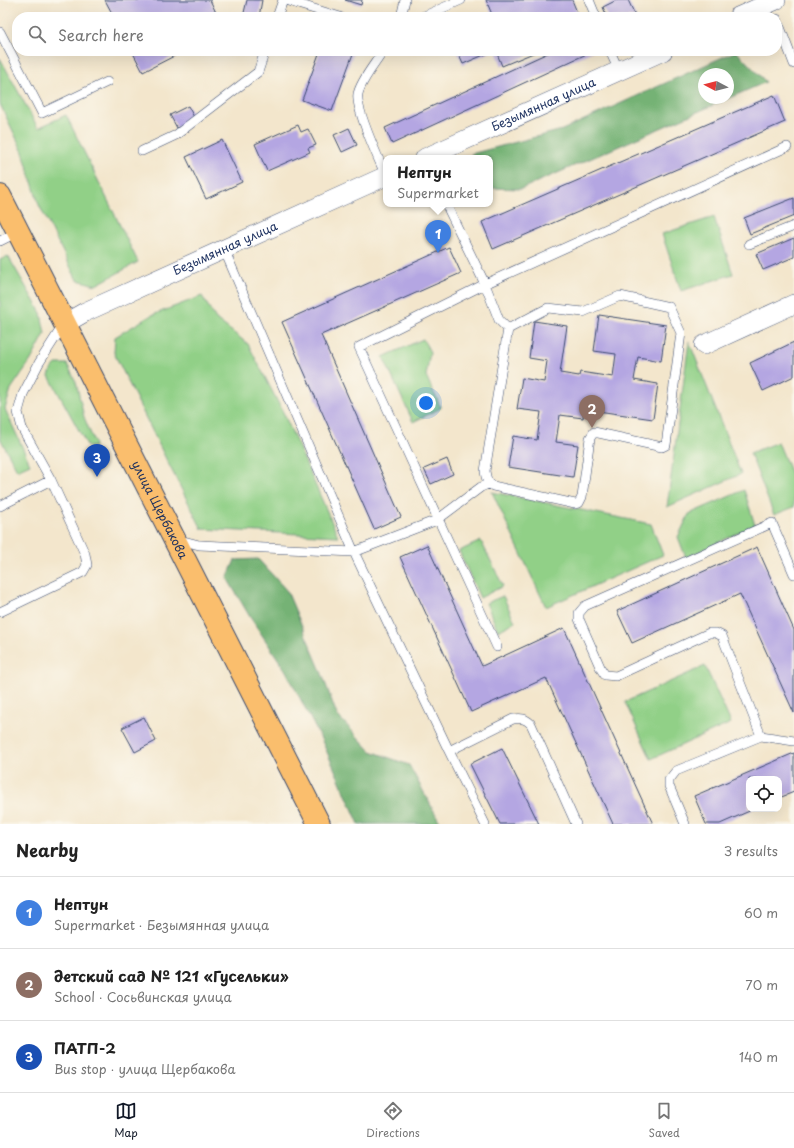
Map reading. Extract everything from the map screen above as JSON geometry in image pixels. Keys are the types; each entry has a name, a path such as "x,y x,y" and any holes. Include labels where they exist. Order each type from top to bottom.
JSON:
{"main road":[{"name":"улица Щербакова","path":"0,196 9,236 64,324 319,824"}],"street":[{"path":"764,12 775,10"},
{"name":"Безымянная улица","path":"432,155 652,56"},
{"name":"Безымянная улица","path":"64,324 85,312 383,177"},
{"path":"704,346 794,304"}],"lane":[{"path":"279,12 284,0 324,12"},
{"path":"402,12 404,0"},
{"path":"433,12 461,0"},
{"path":"589,0 594,12"},
{"path":"782,30 794,64"},
{"path":"0,32 12,55"},
{"path":"12,56 42,113 107,82"},
{"path":"142,151 176,135 258,72 263,56"},
{"path":"381,56 361,86 357,102 383,169"},
{"path":"612,56 618,71"},
{"path":"497,647 437,520 359,347 486,284 787,147"},
{"path":"448,207 486,284 499,320 508,329"},
{"path":"749,244 794,226"},
{"path":"224,249 354,552 485,824"},
{"path":"173,538 200,545 354,552 437,520 481,487 488,484 575,504 579,503 582,497 590,438 594,432 662,446 666,445 681,333 670,308 620,296 583,312 548,308 508,329"},
{"path":"0,612 83,572 87,565 86,554 51,480 22,428 18,412 23,394 39,363 64,324"},
{"path":"488,484 485,471 508,329"},
{"path":"0,506 51,480"},
{"path":"761,736 722,636 716,633 709,633 616,676 609,676 605,675 601,669 579,619 579,613 586,606 772,522 794,574"},
{"path":"449,751 513,719 520,718 526,720 531,724 576,824"},
{"path":"685,824 669,786 669,780 676,771 761,736 794,741"}],"green space":[{"path":"725,56 741,56 766,82 734,96 734,68 699,68"},
{"path":"0,58 38,128 66,115 138,262 96,285 77,280 39,205 23,152 0,104"},
{"path":"698,68 698,104 716,104 521,189 493,188 493,155 472,155 562,130"},
{"path":"714,217 733,274 681,291 662,234"},
{"path":"8,256 41,313 45,334 31,360 11,389 5,409 30,464 17,470 0,438 0,260"},
{"path":"202,296 216,319 248,344 284,414 338,536 202,529 114,353 115,337 150,316"},
{"path":"423,339 430,352 426,376 441,408 413,422 383,357"},
{"path":"689,341 741,474 667,507"},
{"path":"56,364 67,364 76,382 84,417 95,444 94,447 88,447 49,376 52,368"},
{"path":"778,442 794,481 794,507 774,515 750,453"},
{"path":"744,490 755,525 686,558 678,537 689,514"},
{"path":"492,492 651,524 663,555 546,607"},
{"path":"481,541 503,586 480,598 459,551"},
{"path":"258,559 287,591 321,671 337,715 371,751 409,765 441,824 359,824 322,741 286,671 250,617 227,578 235,560"},
{"path":"503,596 515,622 498,631 486,603"},
{"path":"705,666 731,723 651,759 625,702"}],"building":[{"path":"105,0 210,0 216,12 111,12"},
{"path":"247,0 262,0 260,12 244,12"},
{"path":"345,0 362,0 361,5"},
{"path":"486,0 572,0 577,12 491,12"},
{"path":"617,0 628,0 634,12 605,12 603,7"},
{"path":"135,56 174,56 143,72"},
{"path":"318,56 352,56 332,111 302,100"},
{"path":"459,56 481,56 463,64"},
{"path":"498,56 526,56 502,66"},
{"path":"541,56 582,56 392,144 385,128"},
{"path":"774,95 785,122 493,249 482,222"},
{"path":"188,106 195,119 177,128 170,115"},
{"path":"298,125 301,132 308,129 316,145 308,148 310,152 267,171 255,144"},
{"path":"349,128 357,145 342,152 334,135"},
{"path":"222,140 242,182 206,199 186,157"},
{"path":"794,198 794,216 750,234 744,218"},
{"path":"794,238 794,257 763,270 756,254"},
{"path":"449,247 461,273 321,335 401,517 374,529 282,322"},
{"path":"599,315 666,325 661,361 638,357 634,380 658,384 653,419 584,409 583,418 560,415 556,442 578,445 573,477 508,467 513,436 537,440 541,412 517,409 522,378 544,382 547,361 529,358 534,321 567,326 560,373 579,376 580,372 613,377 616,354 594,351"},
{"path":"794,342 794,376 763,391 750,363"},
{"path":"447,459 453,474 431,484 424,469"},
{"path":"427,545 482,666 564,628 653,824 613,824 546,678 471,712 400,557"},
{"path":"757,547 794,630 794,713 740,594 632,643 617,611"},
{"path":"144,717 156,741 135,752 122,728"},
{"path":"502,748 539,824 500,824 470,764"},
{"path":"794,753 794,792 782,797 782,776 746,776 747,812 720,824 706,824 694,796"}],"place":[{"name":"Нептун","path":"438,253"},
{"name":"детский сад № 121 «Гусельки»","path":"592,428"},
{"name":"ПАТП-2","path":"97,477"}]}
